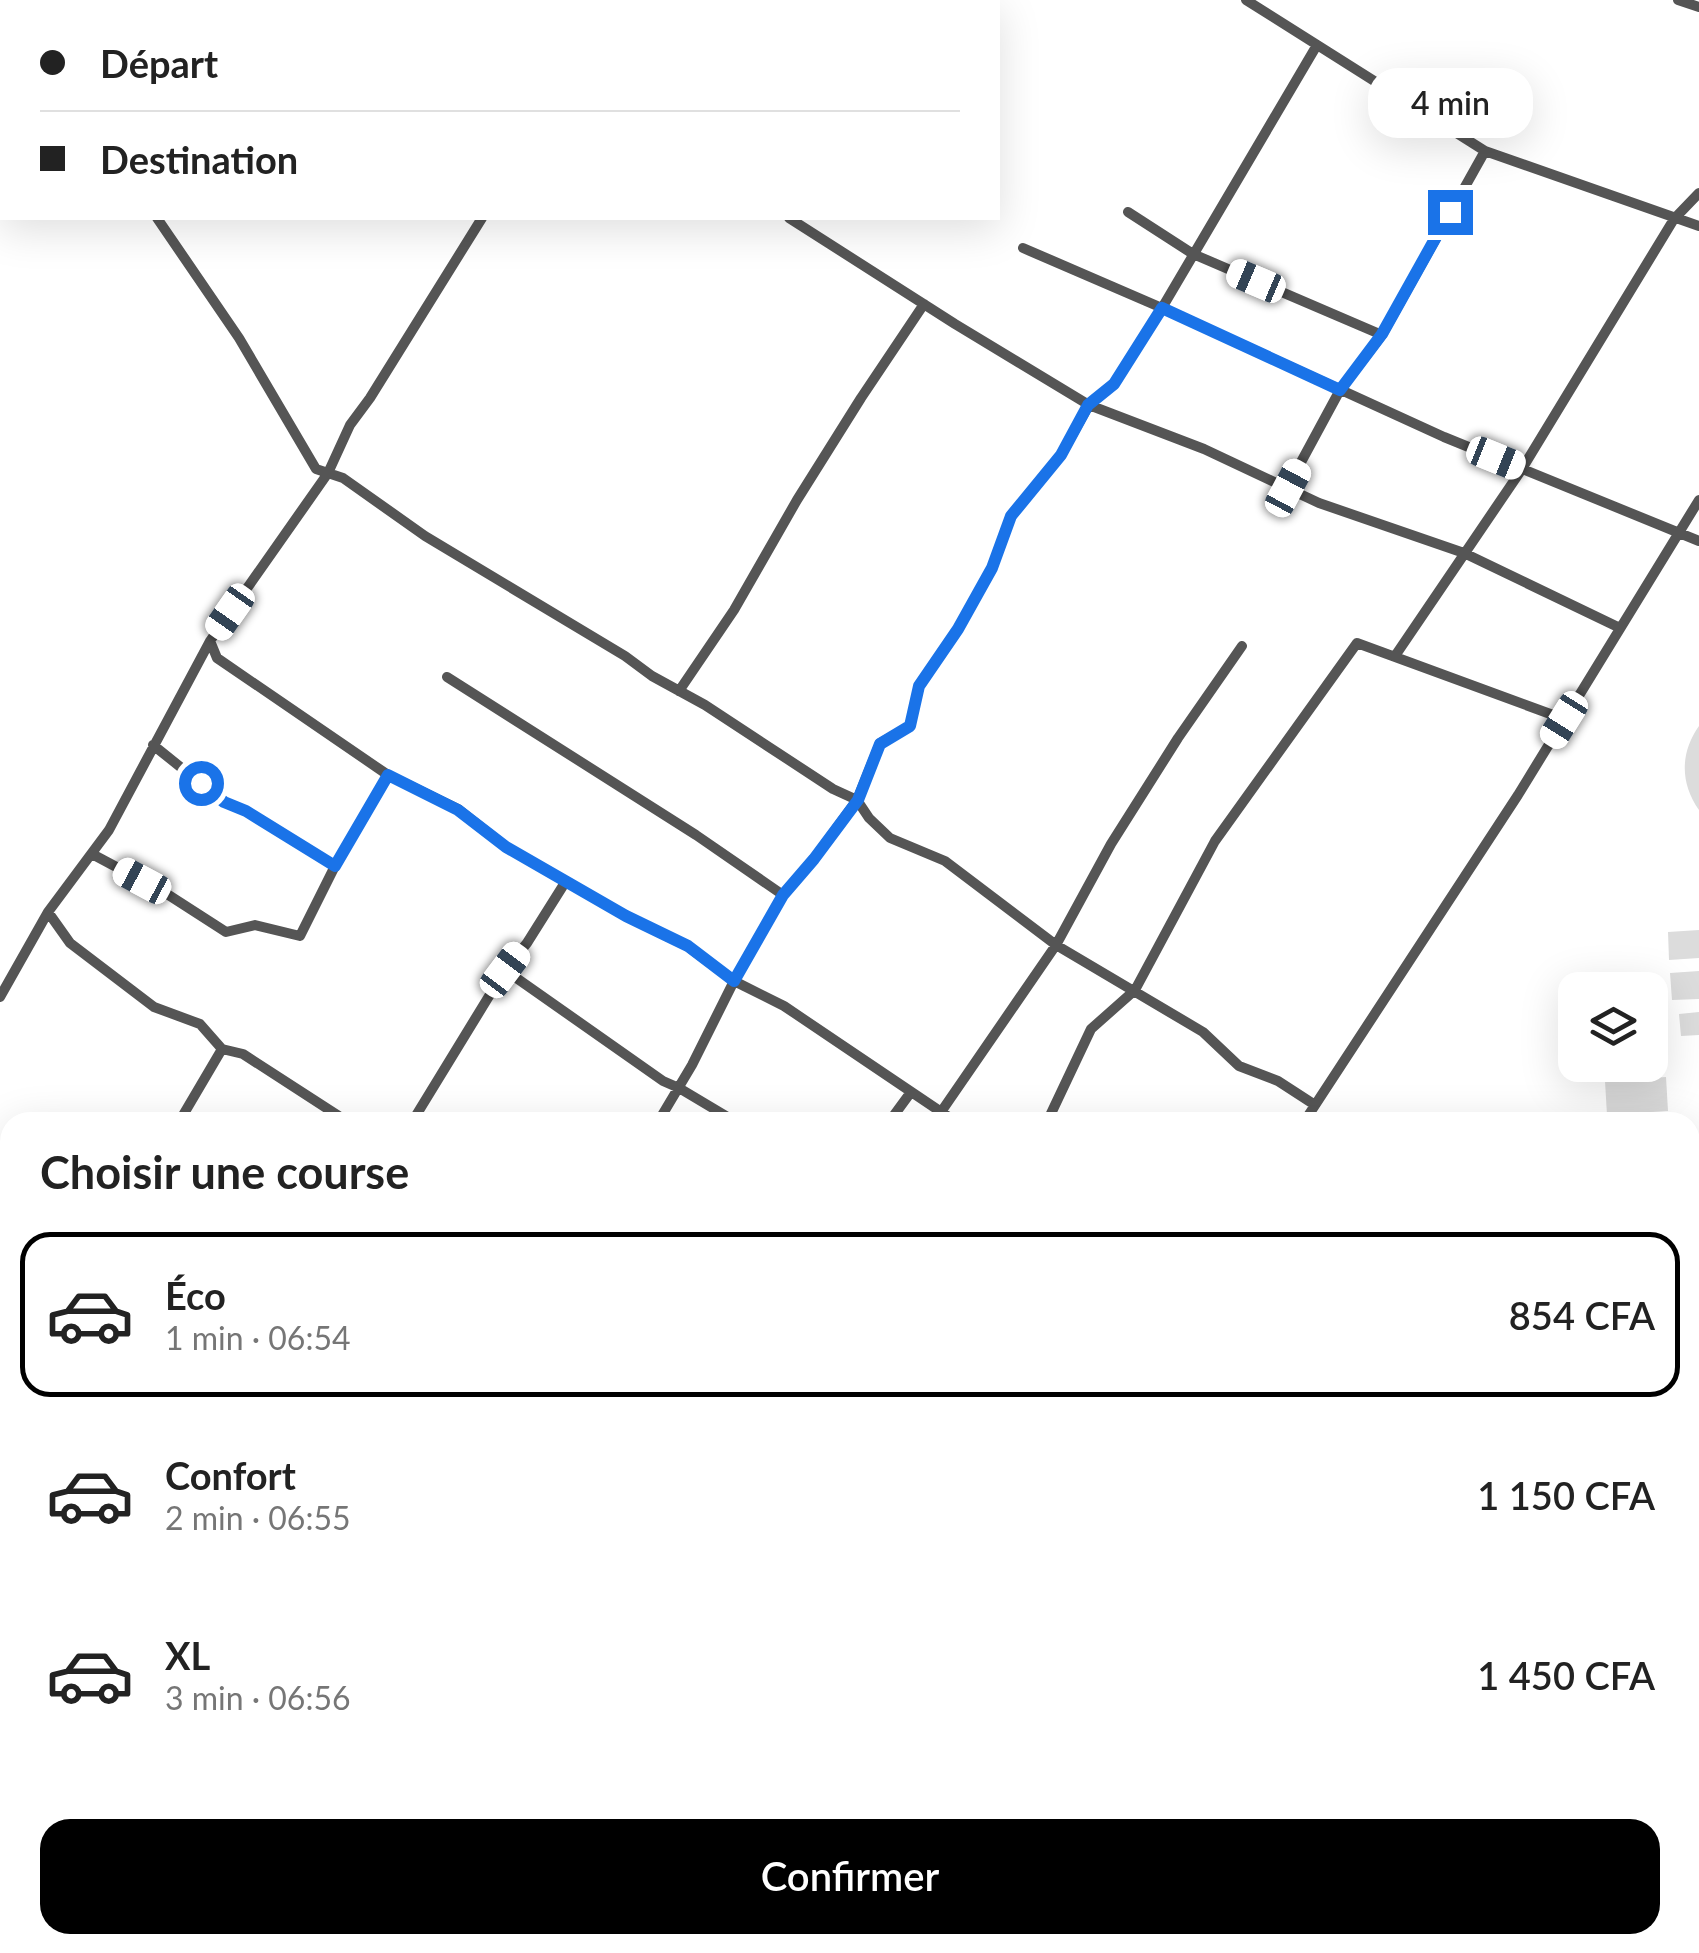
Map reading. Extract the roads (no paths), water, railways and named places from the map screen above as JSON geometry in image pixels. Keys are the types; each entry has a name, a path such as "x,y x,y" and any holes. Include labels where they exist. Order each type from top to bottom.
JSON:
{"street":[{"path":"1246,0 1484,151 1699,226"},
{"path":"1678,0 1699,7"},
{"path":"664,1112 783,895 858,800 880,744 910,726 919,686 958,629 992,568 1011,516 1061,455 1088,405 1114,384 1317,45"},
{"path":"1288,488 1340,390 1382,334 1484,151"},
{"path":"1394,656 1522,469 1674,219 1699,193"},
{"path":"1128,212 1193,254 1382,334"},
{"path":"158,220 239,338 316,469 343,478 425,536 706,705 833,790 858,800 868,818 890,838 945,861 1056,945 1203,1032 1239,1066 1278,1080 1315,1105"},
{"path":"0,997 48,912 109,830 210,640 328,473 350,425 481,220"},
{"path":"792,220 1088,405 1204,449 1319,502 1464,553 1620,628"},
{"path":"1023,248 1444,437 1699,541"},
{"path":"679,691 734,610 796,500 924,304"},
{"path":"1310,1112 1518,795 1699,500"},
{"path":"210,640 217,658 388,775 458,810 506,847 626,916 688,946 734,981 784,1006 941,1112 1056,945 1110,844 1242,646"},
{"path":"1052,1112 1091,1029 1135,990 1215,841 1357,644 1564,720"},
{"path":"446,677 696,834 783,895"},
{"path":"154,744 224,802 246,811 335,866"},
{"path":"92,854 226,932 255,925 300,936 388,775"},
{"path":"418,1112 505,970 566,881"},
{"path":"48,912 70,943 154,1007 200,1024 222,1049 242,1054 332,1112"},
{"path":"505,970 663,1080 719,1112"},
{"path":"185,1112 222,1049"},
{"path":"896,1112 911,1092"}]}
